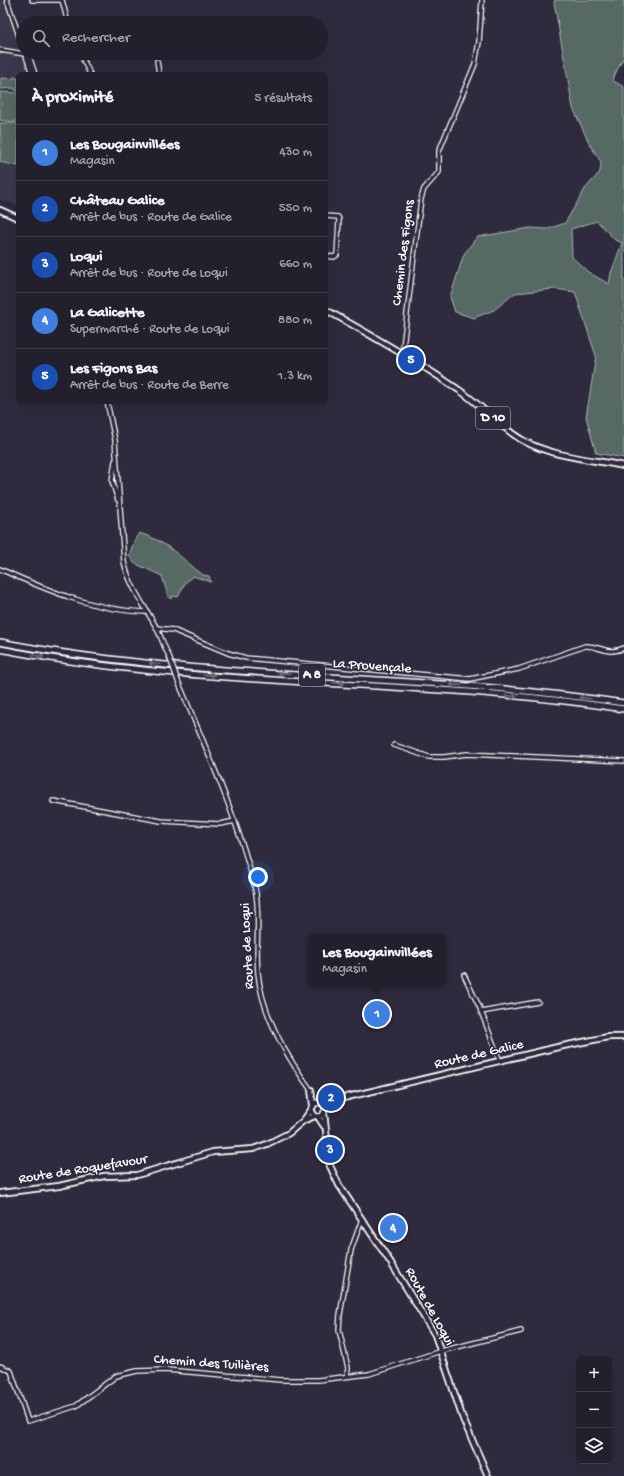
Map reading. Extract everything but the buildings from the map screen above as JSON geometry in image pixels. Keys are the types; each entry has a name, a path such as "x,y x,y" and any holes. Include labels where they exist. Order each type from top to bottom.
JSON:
{"highway":[{"name":"La Provençale","path":"0,642 62,653 150,664 462,685 624,703"},
{"name":"La Provençale","path":"0,649 67,660 149,670 488,694 624,709"}],"main road":[{"path":"0,208 16,214"},
{"path":"0,208 16,217"},
{"name":"D 10","path":"328,311 460,390 505,428 524,441 540,448 563,454 624,466"},
{"name":"Route de Galice","path":"312,1108 320,1103 500,1061 608,1037 624,1037"},
{"path":"311,1090 320,1103"},
{"path":"311,1090 312,1108 325,1129"},
{"path":"325,1111 337,1100"},
{"path":"303,1121 312,1108"},
{"name":"Route de Loqui","path":"325,1111 328,1160 339,1185 421,1310 441,1350 463,1419 488,1476"},
{"path":"303,1121 317,1116"},
{"name":"Route de Roquefavour","path":"0,1193 59,1186 104,1176 137,1175 213,1152 253,1149 282,1137 303,1121"}],"street":[{"path":"7,0 16,27"},
{"path":"32,0 62,0 66,16"},
{"name":"Chemin des Figons","path":"402,355 421,199 424,189 439,172 439,151 473,69 479,42 482,0"},
{"path":"12,15 16,24"},
{"path":"0,50 16,52"},
{"path":"29,60 33,72"},
{"path":"83,60 89,72"},
{"path":"157,61 159,72"},
{"path":"328,216 338,216 339,220 337,255 334,257 328,256"},
{"name":"Route de Loqui","path":"107,404 115,440 126,572 132,586 156,628 235,821 255,890 258,972 263,1001 279,1038 311,1090"},
{"path":"0,569 58,594 127,611 147,612"},
{"path":"156,628 173,630 228,653 246,658 470,679 519,669 585,646 595,647 611,652 624,648"},
{"path":"394,746 429,757 468,754 624,761"},
{"path":"53,801 161,821 220,824 235,821"},
{"path":"464,975 481,1012 500,1061"},
{"path":"481,1012 538,1002"},
{"path":"317,1116 325,1111 320,1103"},
{"path":"347,1376 348,1368 340,1330 340,1315 351,1250 362,1219"},
{"name":"Chemin des Tuilières","path":"0,1366 11,1371 28,1421 76,1406 116,1376 137,1371 166,1370 281,1380 318,1380 382,1370 441,1350 521,1331"}],"shaded area":[{"path":"0,0 5,0 16,31 16,60 26,60 30,72 16,72 16,204 0,200"}],"green space":[{"path":"555,0 624,0 624,57 612,80 624,87 624,458 596,453 586,417 596,356 575,292 555,289 515,293 494,310 474,318 455,312 450,297 464,254 477,237 530,228 548,229 565,223 585,189 600,172 601,162 590,145 573,108 554,2","holes":["597,221 615,240 622,243 611,273 609,284 588,272 572,257 571,229"]},
{"path":"14,77 16,78 16,90 14,88 0,89 1,78 13,79"},
{"path":"0,92 16,93 16,121 0,120"},
{"path":"0,123 16,123 16,166 0,162"},
{"path":"139,533 149,536 166,545 203,575 209,576 211,582 193,576 185,583 178,597 173,596 172,599 168,596 162,576 134,563 129,556 134,541"}],"place":[{"name":"Les Figons Bas","path":"411,360"},
{"name":"Les Bougainvillées","path":"377,1014"},
{"name":"Château Galice","path":"331,1098"},
{"name":"Loqui","path":"330,1150"},
{"name":"La Galicette","path":"393,1228"}]}
